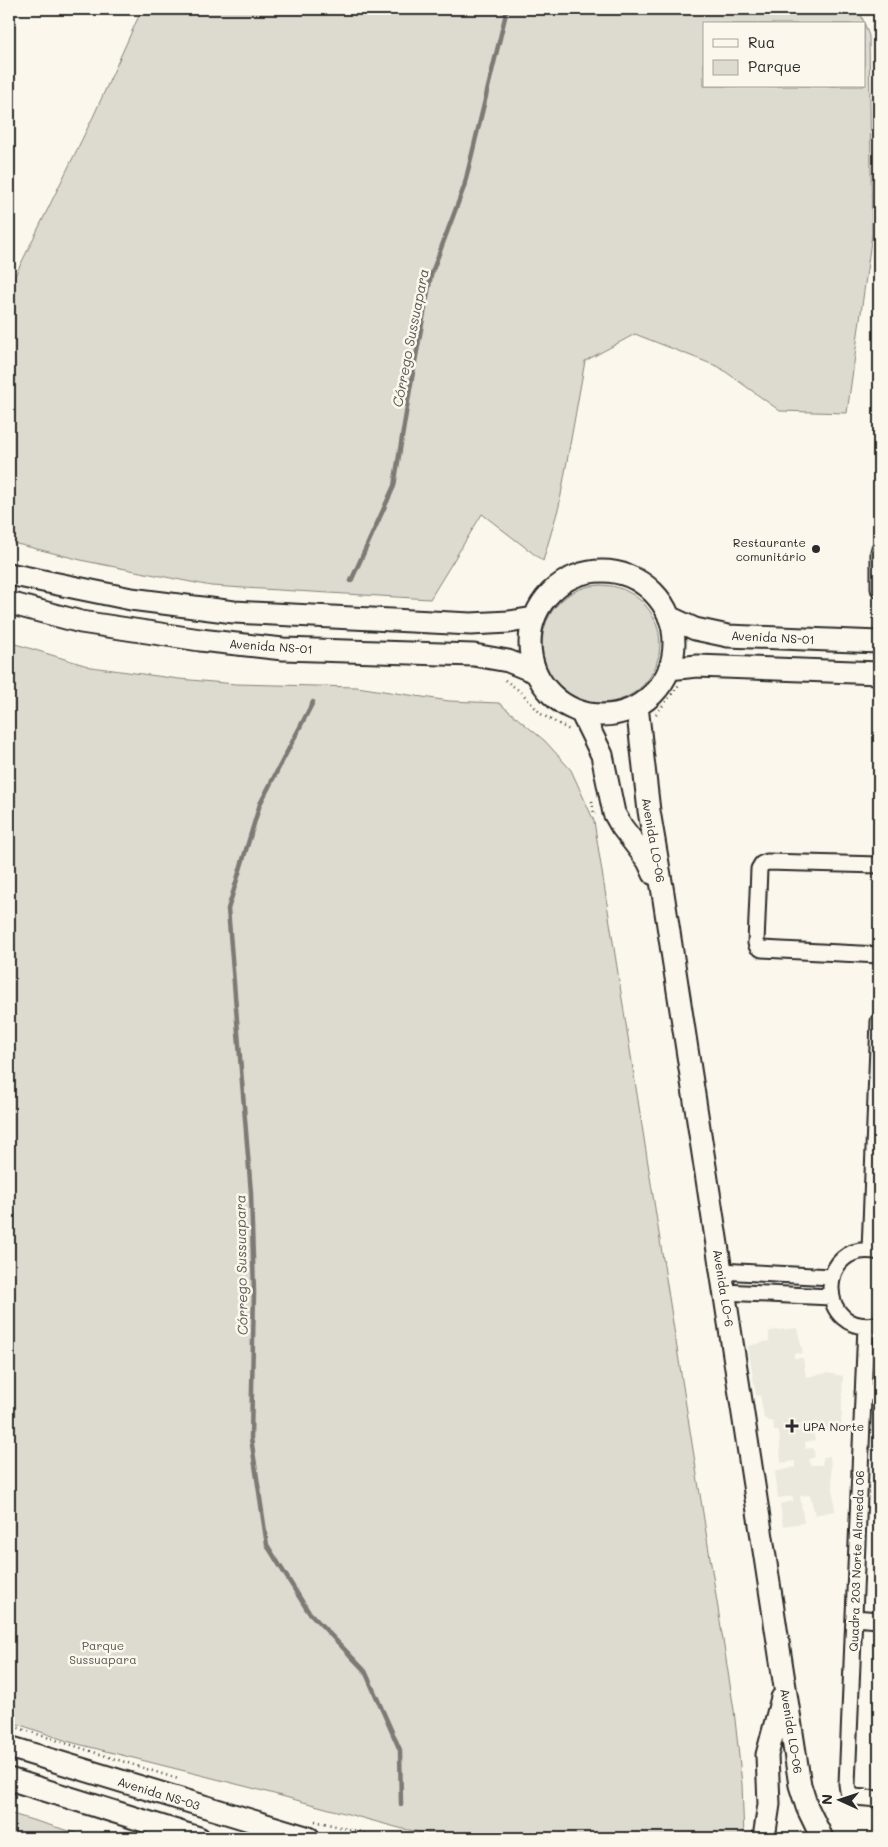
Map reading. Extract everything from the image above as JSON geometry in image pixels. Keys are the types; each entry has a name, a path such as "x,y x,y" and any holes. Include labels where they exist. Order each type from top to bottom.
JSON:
{"street":[{"path":"879,552 879,589"},
{"path":"674,677 672,630 669,618 661,602 652,591 633,578 610,571 586,572 564,581 546,597 534,618 530,651 535,672 546,689 558,701 581,712 610,715 644,713 656,690 674,677 697,666 879,673"},
{"path":"9,574 131,599 234,612 471,624 509,622 534,618"},
{"name":"Avenida NS-01","path":"9,603 81,622 200,640 283,649 474,655 508,661 535,672"},
{"name":"Avenida NS-01","path":"669,618 695,629 728,636 879,642"},
{"name":"Avenida LO-06","path":"581,712 602,755 614,813 622,827 648,861 663,893"},
{"name":"Avenida LO-06","path":"644,713 647,802 663,893"},
{"path":"879,865 767,862 760,866 757,946 762,949 879,955"},
{"name":"Avenida LO-6","path":"663,893 784,1682"},
{"path":"873,1325 857,1324 844,1317 837,1310 831,1297 832,1278 838,1265 847,1256 857,1252 875,1251 879,1021"},
{"path":"721,1271 832,1278"},
{"path":"724,1292 831,1297"},
{"name":"Quadra 203 Norte Alameda 06","path":"873,1325 864,1392 847,1784 850,1795 859,1798 879,1799"},
{"path":"864,1392 879,1393"},
{"path":"854,1618 879,1620"},
{"name":"Avenida LO-06","path":"764,1838 769,1804 767,1755 784,1682"},
{"name":"Avenida LO-06","path":"784,1682 804,1799 822,1838"},
{"name":"Avenida NS-03","path":"9,1746 309,1829"},
{"path":"9,1779 199,1838"}],"path":[{"path":"499,675 521,692 541,714 577,734"},
{"path":"644,713 674,677"},
{"path":"592,796 594,814 614,813"},
{"path":"9,1725 184,1780"},
{"path":"309,1829 386,1838"}],"shaded area":[{"name":"UPA Norte","path":"797,1328 803,1353 794,1354 794,1358 803,1358 806,1377 827,1373 843,1376 841,1428 819,1431 818,1422 811,1423 815,1440 805,1442 805,1449 813,1448 815,1457 809,1459 810,1465 822,1465 823,1457 830,1456 835,1511 815,1515 810,1495 800,1496 804,1523 783,1526 780,1504 793,1501 793,1496 778,1498 775,1472 795,1467 795,1461 781,1463 779,1431 774,1431 773,1422 764,1418 760,1395 756,1396 748,1346 769,1341 769,1331"}],"green space":[{"path":"142,9 859,9 864,22 703,22 703,88 866,88 866,28 869,36 872,234 847,413 780,411 719,367 635,334 585,361 559,506 543,561 482,514 430,599 211,586 85,561 9,542 9,288 93,117"},
{"path":"601,585 624,589 643,602 656,621 660,644 656,667 643,686 624,699 601,703 578,699 559,686 546,667 542,644 546,621 559,602 578,589"},
{"name":"Parque Sussuapara","path":"9,642 91,667 179,679 236,684 357,687 449,701 499,703 545,741 571,770 594,821 734,1710 742,1784 744,1838 455,1838 403,1829 70,1742 9,1721"},
{"path":"12,1814 93,1838 9,1838 9,1816"}],"waterway":[{"name":"Córrego Sussuapara","path":"351,581 394,486 431,275 464,187 507,9"},
{"name":"Córrego Sussuapara","path":"313,702 260,804 228,909 251,1193 254,1292 251,1438 267,1545 308,1611 365,1671 400,1750 401,1804"}],"place":[{"name":"Restaurante comunitário","path":"816,549"},
{"name":"UPA Norte","path":"792,1426"}]}
